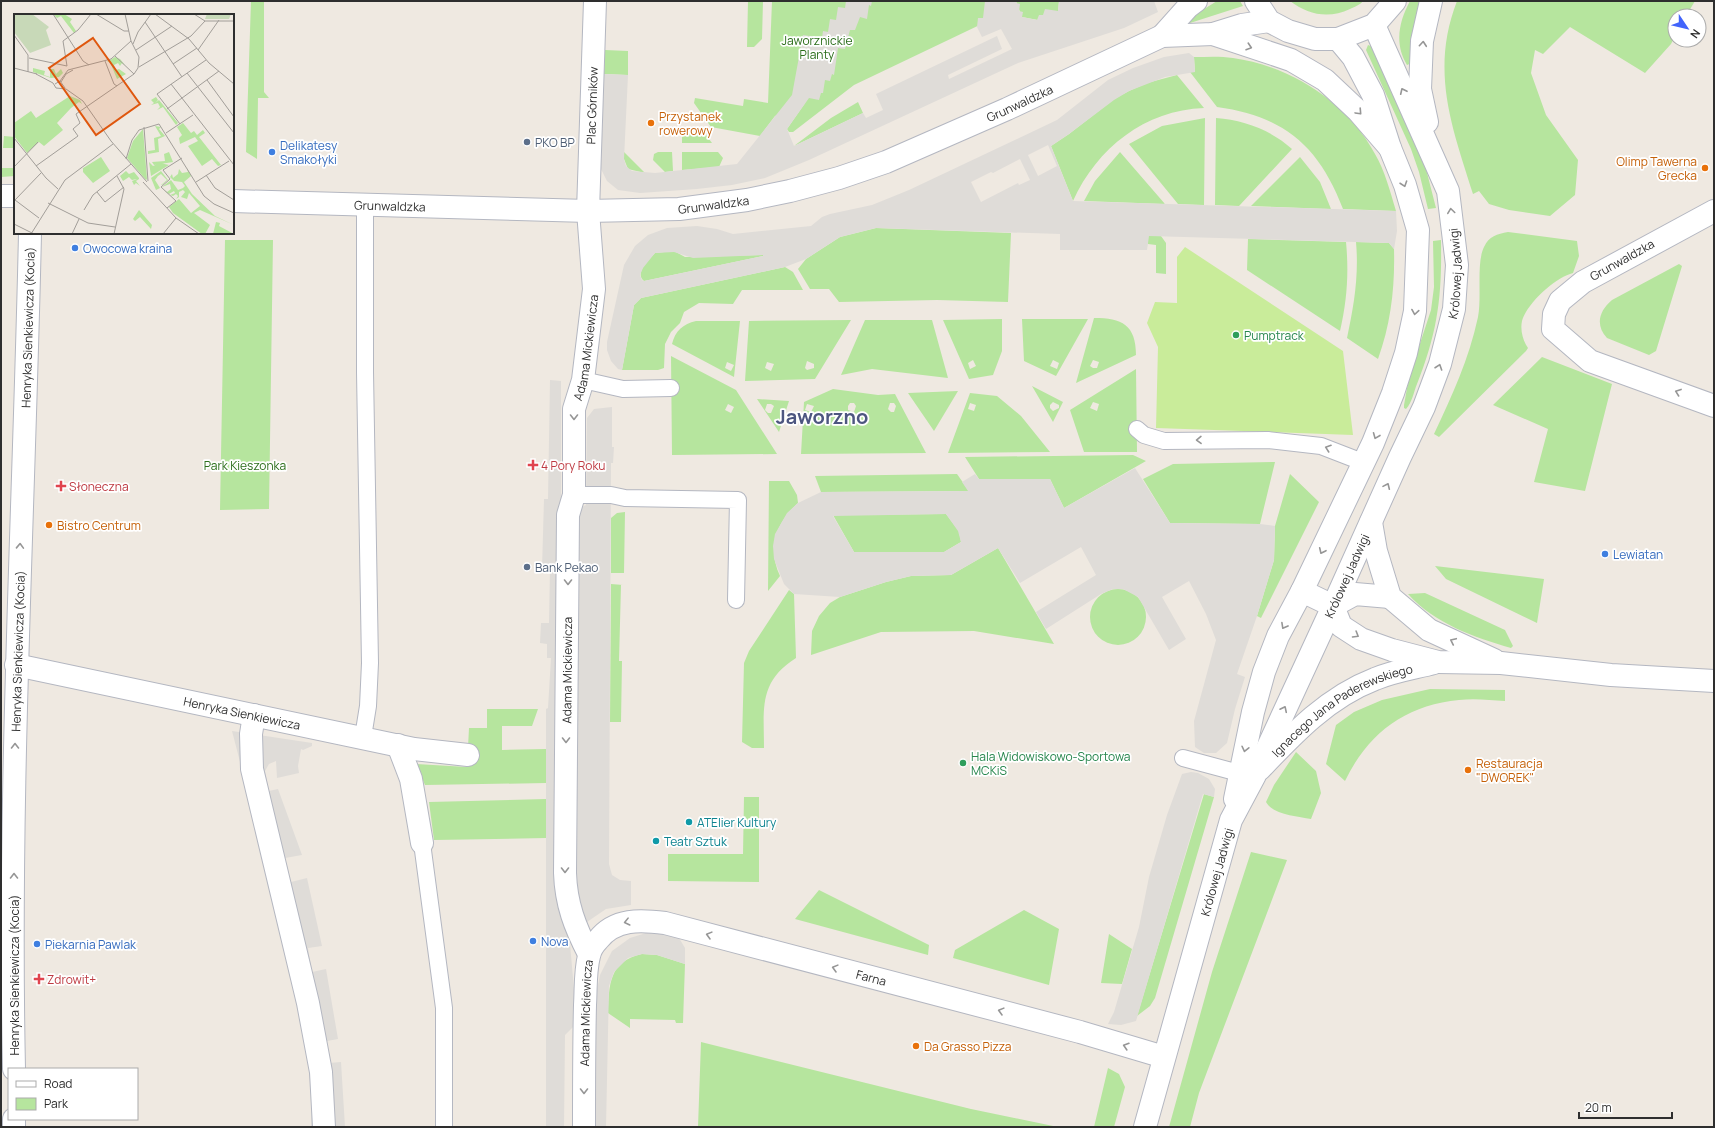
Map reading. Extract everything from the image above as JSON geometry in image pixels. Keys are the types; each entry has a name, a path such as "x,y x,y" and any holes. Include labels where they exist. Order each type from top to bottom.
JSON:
{"street":[{"name":"Plac Górników","path":"588,211 595,1"},
{"name":"Grunwaldzka","path":"1162,36 1188,7 1196,1"},
{"path":"1256,1 1269,21 1288,31 1315,39 1338,39 1374,25 1396,1"},
{"path":"1431,1 1422,41 1420,89 1432,152"},
{"name":"Grunwaldzka","path":"234,201 588,211 697,208 790,191 839,178 886,162 1162,36 1213,34 1242,25 1269,21"},
{"name":"Królowej Jadwigi","path":"1145,1127 1231,820 1247,774 1334,606 1432,386 1440,364 1454,309 1457,265 1448,191 1432,152 1374,25"},
{"path":"1213,34 1291,60 1325,80 1358,111 1390,148"},
{"path":"1247,774 1264,672 1278,636 1302,591 1365,463 1393,393 1406,353 1415,311 1418,230 1405,185 1390,148 1373,95 1353,57 1338,39"},
{"path":"1,196 14,196"},
{"name":"Grunwaldzka","path":"1714,210 1583,282 1560,301 1554,314 1553,329 1590,361 1714,406"},
{"name":"Adama Mickiewicza","path":"584,1127 586,972 589,954 570,913 566,885 568,515 574,495 574,408 583,380 594,289 588,211"},
{"name":"Henryka Sienkiewicza (Kocia)","path":"14,1068 12,990 16,664 30,234"},
{"path":"1302,591 1334,606 1355,594 1390,597 1376,551 1371,522"},
{"name":"Ignacego Jana Paderewskiego","path":"1390,597 1429,630 1501,663"},
{"name":"Ignacego Jana Paderewskiego","path":"1334,606 1341,626 1361,639 1392,650 1438,662 1501,663 1611,675 1714,681"},
{"name":"Ignacego Jana Paderewskiego","path":"1247,774 1317,711 1354,688 1375,679 1438,662"},
{"name":"Henryka Sienkiewicza","path":"16,664 363,738 398,745 468,755"},
{"path":"254,715 251,734 252,769 308,1003 321,1072 324,1127"},
{"path":"398,745 411,779 422,843"},
{"name":"Farna","path":"589,954 597,940 615,926 635,920 665,923 1080,1032 1164,1057"}],"lane":[{"path":"363,738 368,706 370,662 364,372 365,204"},
{"path":"583,380 623,389 671,388"},
{"path":"1137,429 1144,435 1164,441 1268,440 1321,446 1365,463"},
{"path":"574,495 611,495 625,498 738,500 736,600"},
{"path":"1183,758 1247,774"},
{"path":"422,843 444,1008 444,1127"}],"green space":[{"path":"251,1 264,1 264,92 269,98 258,98 257,159 246,152"},
{"path":"748,1 763,1 762,39 754,47 747,47"},
{"name":"Jaworznickie Planty","path":"772,1 988,1 988,21 854,85 793,132 789,132 787,129 805,103 775,116 760,136 711,127 694,103 695,98 743,106 744,99 768,103"},
{"path":"1016,1 1059,1 1058,11 1043,15 1038,20 1022,17"},
{"path":"1217,1 1240,1 1243,6 1190,23 1188,19"},
{"path":"1290,1 1363,1 1357,6 1342,12 1327,15 1304,10"},
{"path":"1410,1 1423,1 1412,63 1407,65 1400,49 1399,41 1403,16"},
{"path":"1457,1 1695,1 1691,8 1667,8 1667,48 1645,73 1570,27 1543,54 1535,50 1531,73 1546,115 1578,160 1575,195 1550,216 1509,210 1489,204 1479,191 1473,194 1458,145 1447,99 1445,51 1449,27"},
{"path":"1368,45 1373,47 1425,165 1436,208 1428,209 1419,172 1411,149 1366,50"},
{"path":"605,50 628,51 628,75 604,74"},
{"path":"1194,57 1233,58 1254,62 1296,78 1333,103 1349,118 1363,135 1375,154 1384,174 1396,211 1343,209 1323,168 1310,151 1296,138 1280,127 1262,118 1241,111 1217,107 1190,72 1195,72"},
{"path":"1177,75 1204,108 1182,110 1162,116 1143,124 1125,135 1095,164 1073,201 1051,146 1114,99 1147,83"},
{"path":"858,102 863,113 794,146 831,118"},
{"path":"1205,118 1204,205 1178,204 1129,144 1162,126"},
{"path":"1216,118 1237,121 1257,127 1275,136 1292,149 1239,206 1215,205"},
{"path":"682,130 706,135 712,143 682,143"},
{"path":"4,136 14,137 14,148 3,148"},
{"path":"624,152 645,173 628,169 624,159"},
{"path":"658,152 672,152 673,171 665,172 653,160 654,154"},
{"path":"682,152 718,152 723,158 719,167 682,170"},
{"path":"1120,152 1165,204 1084,201 1095,181"},
{"path":"1300,157 1320,182 1331,209 1251,206"},
{"path":"1,168 14,168 14,176 1,177"},
{"path":"876,228 1011,233 1008,302 937,300 839,302 829,289 810,289 798,269 806,259 840,237"},
{"path":"1508,232 1577,241 1579,256 1573,273 1566,275 1551,285 1536,299 1525,314 1521,328 1523,339 1528,348 1526,351 1439,437 1434,434 1465,362 1478,317 1480,300 1480,262 1484,247 1491,238"},
{"path":"1148,236 1161,236 1166,243 1166,274 1156,273 1156,245 1148,244"},
{"path":"1248,239 1346,242 1347,287 1340,331 1247,270"},
{"name":"Park Kieszonka","path":"225,240 273,240 269,509 220,510"},
{"path":"1441,240 1441,279 1434,330 1424,365 1411,400 1406,409 1404,408 1404,405 1409,377 1431,310 1434,287 1433,241"},
{"path":"1356,242 1389,243 1394,249 1394,277 1391,305 1386,332 1378,359 1347,338 1355,290 1357,266"},
{"name":"Pumptrack","path":"1185,247 1343,351 1353,435 1156,428 1158,347 1147,323 1155,302 1177,303 1177,257"},
{"path":"674,251 685,257 763,256 644,281 641,278 642,270 646,262 655,253"},
{"path":"1679,264 1682,266 1656,351 1649,355 1607,338 1601,328 1600,318 1608,304 1612,300"},
{"path":"785,267 793,272 803,290 742,290 733,304 699,303 684,312 680,323 671,332 665,344 664,368 658,370 622,370 634,305 641,298"},
{"path":"1094,318 1104,318 1126,325 1133,337 1136,355 1076,383","holes":["1093,360 1099,362 1097,368 1090,366"]},
{"path":"1002,319 1002,351 993,375 969,379 943,320","holes":["973,360 976,366 970,369 968,363"]},
{"path":"1022,319 1088,319 1056,376 1024,361","holes":["1053,360 1059,363 1057,369 1050,366"]},
{"path":"851,320 815,379 745,381 749,321","holes":["807,361 814,364 814,368 807,370 805,368","767,362 774,364 771,371 765,368"]},
{"path":"865,320 932,320 948,378 872,369 841,375"},
{"path":"740,321 734,377 672,344 677,332 683,326 691,322","holes":["727,362 734,365 731,371 725,368"]},
{"path":"671,356 736,390 777,454 672,455","holes":["728,404 734,407 731,413 725,410"]},
{"path":"1542,357 1612,384 1585,491 1534,482 1548,429 1493,405"},
{"path":"1136,369 1137,452 1084,452 1070,410","holes":["1093,402 1099,404 1097,411 1090,408"]},
{"path":"1032,386 1063,402 1053,422","holes":["1053,402 1059,405 1059,408 1053,411 1050,408 1050,405"]},
{"path":"833,389 878,395 895,394 926,453 801,454 804,402","holes":["850,403 854,403 856,406 854,412 848,410","890,403 894,403 896,406 894,412 891,412 888,409","807,404 814,406 811,412 805,410"]},
{"path":"958,391 934,431 908,393"},
{"path":"970,393 997,396 1021,416 1050,452 948,453","holes":["970,403 976,405 974,411 968,409"]},
{"path":"757,399 789,401 779,432","holes":["767,404 774,406 771,413 768,413 765,410"]},
{"path":"1133,455 1146,461 1064,508 1050,479 979,479 965,457"},
{"path":"1275,462 1260,524 1170,523 1143,479 1173,464"},
{"path":"957,474 969,491 821,492 815,476"},
{"path":"1290,474 1319,502 1261,618 1257,616 1274,560 1275,526"},
{"path":"769,481 789,481 797,495 798,503 784,519 776,536 774,556 780,576 768,591"},
{"path":"625,512 624,573 611,573 611,518 617,513"},
{"path":"946,514 959,531 961,542 944,552 854,552 833,515"},
{"path":"998,548 1054,644 974,631 881,632 811,655 812,631 819,616 830,603 840,597 886,582 911,576 951,575"},
{"path":"1435,566 1544,579 1537,623 1446,579"},
{"path":"611,584 623,585 621,585 619,661 622,661 621,722 610,722"},
{"path":"1118,589 1129,591 1138,597 1144,606 1146,617 1144,628 1138,637 1129,643 1118,645 1107,643 1098,637 1092,628 1090,617 1092,606 1098,597 1107,591"},
{"path":"789,590 794,594 796,658 784,667 769,687 764,709 764,748 752,748 742,742 744,663 749,651"},
{"path":"1425,593 1505,630 1513,646 1511,648 1497,644 1456,628 1430,614 1408,594"},
{"path":"1430,689 1505,690 1505,701 1476,699 1459,700 1422,708 1406,715 1391,724 1377,736 1354,764 1345,781 1326,764 1336,725 1354,712 1382,700"},
{"path":"487,709 538,709 532,726 502,726 502,750 546,749 546,783 425,785 416,764 467,767 469,728 487,728"},
{"path":"1296,752 1316,771 1321,793 1311,819 1292,816 1274,810 1266,802 1274,785"},
{"path":"1204,794 1214,797 1155,998 1150,1006 1137,1016"},
{"path":"744,797 759,797 759,882 668,881 668,854 743,854"},
{"path":"546,799 546,838 434,840 429,802"},
{"path":"1251,852 1287,860 1199,1093 1190,1127 1169,1127 1212,972"},
{"path":"819,890 929,945 928,955 795,919"},
{"path":"1024,910 1059,929 1049,985 953,958 955,950"},
{"path":"1109,934 1132,949 1122,984 1101,983"},
{"path":"642,954 657,955 685,964 683,1023 676,1023 675,1020 630,1019 630,1028 608,1013 610,984 617,968 631,957"},
{"path":"701,1042 971,1109 1058,1127 698,1127"},
{"path":"1108,1068 1119,1074 1125,1087 1114,1127 1094,1127"}],"shaded area":[{"path":"846,1 872,1 871,6 869,5 867,19 860,17 855,30 850,30 845,49 838,48 834,75 832,74 830,81 825,80 823,93 821,93 819,100 809,98 787,129 794,146 863,113 866,118 883,110 876,94 997,36 1002,49 948,75 949,79 1012,49 1001,29 982,37 977,27 978,18 983,18 985,1 1016,1 1016,3 1020,4 1019,11 1023,12 1022,17 1037,20 1039,15 1043,15 1045,9 1058,11 1059,1 1154,1 1158,12 1124,28 1018,63 809,160 765,178 732,185 640,193 618,190 607,181 601,169 604,74 628,75 624,159 626,166 632,171 655,173 737,164 792,95 803,35 822,38 823,31 828,32 830,19 836,20 838,7 845,8"},
{"path":"1189,53 1194,57 1195,72 1165,77 1129,91 1114,100 1051,146 1073,201 1396,211 1397,231 1394,249 1389,243 1149,236 1147,250 1060,250 1060,234 876,228 840,237 806,259 785,267 641,298 634,305 622,370 618,369 611,361 607,350 607,342 624,265 635,246 648,235 667,228 697,226 717,229 733,234 811,226 822,217 830,214 872,205 909,190 1057,120 1108,80 1133,68 1164,57","holes":["1048,145 1057,166 1038,176 1028,155","1020,159 1030,180 1019,185 1018,183 981,202 971,182 991,172 993,173","674,252 693,258 763,256 644,281 640,275 643,268 655,253"]},
{"path":"550,380 561,381 561,515 566,930 570,944 577,1023 565,1035 564,1127 546,1126 546,709 548,708 551,658 547,658 547,644 540,643 541,623 549,623 550,569 542,569 544,499 548,499"},
{"path":"612,407 612,447 614,447 613,463 611,463 609,864 612,875 620,880 631,881 631,905 606,909 587,922 582,913 574,880 576,517 582,507 586,505 587,418 594,409"},
{"path":"1135,468 1170,523 1260,524 1275,526 1274,560 1237,674 1245,677 1235,709 1227,743 1216,753 1204,753 1195,747 1194,721 1216,640 1206,614 1189,581 1162,597 1186,639 1169,650 1138,597 1123,589 1113,589 1101,594 1046,629 1036,612 1096,575 1081,547 1020,583 998,548 951,575 911,576 886,582 840,597 794,594 784,584 774,559 773,546 775,534 787,513 798,503 821,492 968,491 962,482 975,474 979,479 1050,479 1064,508","holes":["946,514 958,531 961,542 944,552 854,552 833,516"]},
{"path":"232,731 312,743 312,746 303,750 301,749 298,766 299,773 277,778 276,761 269,764 265,771 269,791 278,789 302,855 285,858 291,882 307,878 322,946 308,948 312,972 326,969 338,1039 327,1041 329,1063 341,1062 345,1127 311,1127 312,1100 306,1042 266,862"},
{"path":"1191,772 1198,773 1209,779 1215,789 1214,797 1203,794 1136,1021 1121,1025 1108,1024 1114,1012 1139,927 1149,877 1167,815 1182,774"},
{"path":"646,933 662,934 679,938 685,948 685,964 657,955 642,954 628,958 614,972 609,986 606,1127 592,1127 596,995 600,975 612,951 630,938"}],"place":[{"name":"Przystanek rowerowy","path":"651,123"},
{"name":"PKO BP","path":"527,142"},
{"name":"Delikatesy Smakołyki","path":"272,152"},
{"name":"Olimp Tawerna Grecka","path":"1705,168"},
{"name":"Owocowa kraina","path":"75,248"},
{"name":"Pumptrack","path":"1236,335"},
{"name":"4 Pory Roku","path":"533,465"},
{"name":"Słoneczna","path":"61,486"},
{"name":"Bistro Centrum","path":"49,525"},
{"name":"Lewiatan","path":"1605,554"},
{"name":"Bank Pekao","path":"527,567"},
{"name":"Hala Widowiskowo-Sportowa MCKiS","path":"963,763"},
{"name":"Restauracja \"DWOREK\"","path":"1468,770"},
{"name":"ATElier Kultury","path":"689,822"},
{"name":"Teatr Sztuk","path":"656,841"},
{"name":"Nova","path":"533,941"},
{"name":"Piekarnia Pawlak","path":"37,944"},
{"name":"Zdrowit+","path":"39,979"},
{"name":"Da Grasso Pizza","path":"916,1046"}],"district":[{"name":"Jaworzno","path":"822,416"}]}
